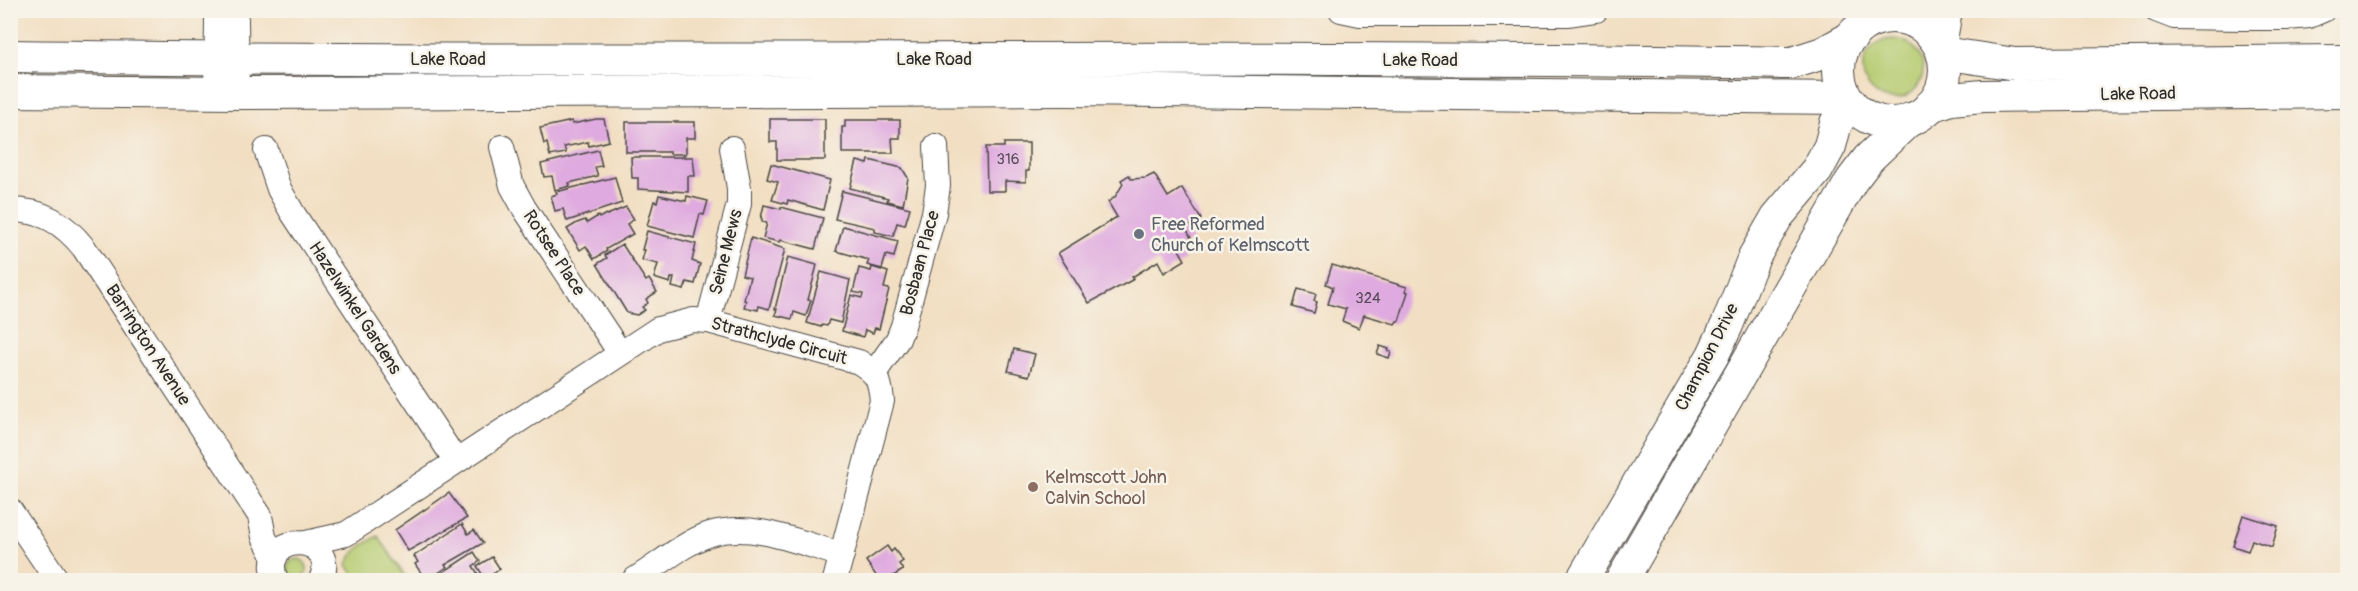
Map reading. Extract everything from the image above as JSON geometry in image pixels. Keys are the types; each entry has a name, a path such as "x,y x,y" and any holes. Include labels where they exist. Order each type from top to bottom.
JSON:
{"main road":[{"path":"1941,50 1929,32 1913,21 1895,17 1871,23 1839,64 1839,83 1848,101 1862,114 1878,120 1894,122 1921,112 1940,93 1945,78 1941,50 1946,10"},
{"name":"Lake Road","path":"10,56 227,59 1792,63 1823,53 1871,23"},
{"name":"Lake Road","path":"1941,50 2016,64 2348,61"},
{"path":"1226,92 1227,60"},
{"name":"Lake Road","path":"10,91 226,93 1043,90 1848,101"},
{"name":"Lake Road","path":"1921,112 1951,99 1983,96 2348,92"},
{"name":"Champion Drive","path":"1582,580 1713,355 1727,326 1745,275 1759,247 1777,217 1817,170 1830,146 1836,123 1848,101"},
{"name":"Champion Drive","path":"1623,580 1852,180 1869,158 1921,112"}],"street":[{"path":"221,10 217,19 227,59"},
{"path":"226,93 227,59 236,19 232,10"},
{"path":"1341,10 1360,14 1569,14 1596,10"},
{"path":"2156,10 2174,17 2287,18 2309,16 2323,10"},
{"name":"Bosbaan Place","path":"875,372 898,339 903,326 934,213 938,186 936,146"},
{"name":"Rotsee Place","path":"502,147 512,186 524,208 620,353"},
{"name":"Seine Mews","path":"708,321 739,204 739,188 732,148"},
{"name":"Hazelwinkel Gardens","path":"266,150 279,189 292,212 456,460"},
{"name":"Barrington Avenue","path":"10,210 40,213 59,222 73,234 260,516 271,571"},
{"name":"Strathclyde Circuit","path":"271,571 285,546 346,534 658,329 693,320 708,321 860,362 875,372"},
{"path":"835,580 882,401 875,372"},
{"path":"10,510 57,580"},
{"name":"Barrington Avenue","path":"260,516 318,551 322,576"},
{"path":"634,580 708,535 726,531 756,531 842,555"},
{"name":"Strathclyde Circuit","path":"322,576 346,534"}],"green space":[{"path":"1887,39 1899,39 1910,44 1918,52 1923,69 1921,81 1910,94 1899,99 1887,99 1876,94 1868,86 1863,75 1863,63 1868,52 1876,44"},
{"path":"378,536 408,580 357,580 347,565 349,560 360,548"},
{"path":"297,559 304,562 307,569 304,576 297,579 290,576 287,569 290,562"}],"building":[{"path":"604,119 609,141 589,146 588,142 564,147 566,153 550,156 540,128 572,121 572,124"},
{"path":"770,119 825,119 825,160 777,160 777,142 770,142"},
{"path":"845,120 900,120 900,138 892,138 893,153 842,153 842,127 845,127"},
{"path":"626,122 695,122 695,138 686,138 686,154 626,152"},
{"path":"1004,143 1029,143 1029,171 1026,171 1026,182 1005,181 1005,191 987,191 986,147 1004,147"},
{"path":"598,150 602,166 595,167 598,176 569,183 570,186 555,190 552,176 544,177 541,164"},
{"path":"631,157 693,157 695,176 688,176 688,192 638,189 638,178 632,178"},
{"path":"869,160 902,168 908,178 903,205 887,201 888,198 850,188 857,161 868,164"},
{"path":"771,164 830,180 823,210 788,200 787,204 772,200 778,182 767,179"},
{"name":"Free Reformed Church of Kelmscott","path":"1154,174 1168,197 1182,188 1201,219 1186,228 1192,240 1178,248 1185,260 1164,273 1158,261 1132,277 1134,279 1089,303 1058,253 1117,217 1108,202 1115,197 1123,184 1121,180 1129,175 1131,179 1146,178"},
{"path":"615,177 622,203 567,221 563,209 555,211 551,196 557,194 556,192"},
{"path":"842,191 910,208 905,225 897,223 893,236 875,232 875,228 835,219"},
{"path":"659,195 686,201 687,196 708,201 704,215 700,214 694,238 647,226 654,201 657,202"},
{"path":"764,205 823,218 815,249 763,238 767,223 762,222 761,218"},
{"path":"626,207 634,219 627,224 633,234 606,249 607,251 594,259 586,246 580,250 567,229 585,220 587,223 598,216 599,218"},
{"path":"843,226 898,241 894,257 886,255 882,269 867,265 869,260 836,251"},
{"path":"647,231 696,244 692,261 700,264 695,284 687,282 684,290 672,287 674,278 671,278 670,283 654,278 658,264 642,260"},
{"path":"751,238 785,249 769,309 759,306 758,310 744,307 750,277 742,275"},
{"path":"622,244 646,281 649,279 657,292 646,299 648,303 642,307 645,310 637,315 627,313 597,264 607,258 605,255"},
{"path":"788,257 817,265 806,316 794,312 792,319 775,315"},
{"path":"1332,265 1407,287 1408,292 1399,321 1395,324 1364,315 1359,328 1342,321 1346,309 1328,304 1333,287 1326,284"},
{"path":"872,267 888,272 884,288 889,289 879,329 875,328 873,333 865,330 863,337 842,331 851,295 862,298 863,294 853,292 859,268 871,271"},
{"path":"821,272 850,280 841,323 829,320 827,326 822,325 821,327 807,323"},
{"path":"1298,289 1316,294 1314,301 1317,302 1314,313 1293,307"},
{"path":"1380,346 1389,349 1388,351 1391,352 1389,358 1377,354"},
{"path":"1014,349 1035,354 1029,376 1008,371"},
{"path":"449,493 467,518 408,551 395,530"},
{"path":"2243,515 2278,526 2272,547 2252,540 2248,551 2233,546"},
{"path":"462,524 468,534 474,530 483,543 445,565 447,567 435,575 434,573 425,579 415,564 418,562 414,556"},
{"path":"887,546 891,552 894,549 903,561 899,564 903,570 887,580 879,580 866,561"},
{"path":"474,552 480,561 473,566 481,579 431,580"},
{"path":"492,557 500,569 485,579 477,566"}],"place":[{"name":"Free Reformed Church of Kelmscott","path":"1139,234"},
{"name":"Kelmscott John Calvin School","path":"1033,487"}]}
